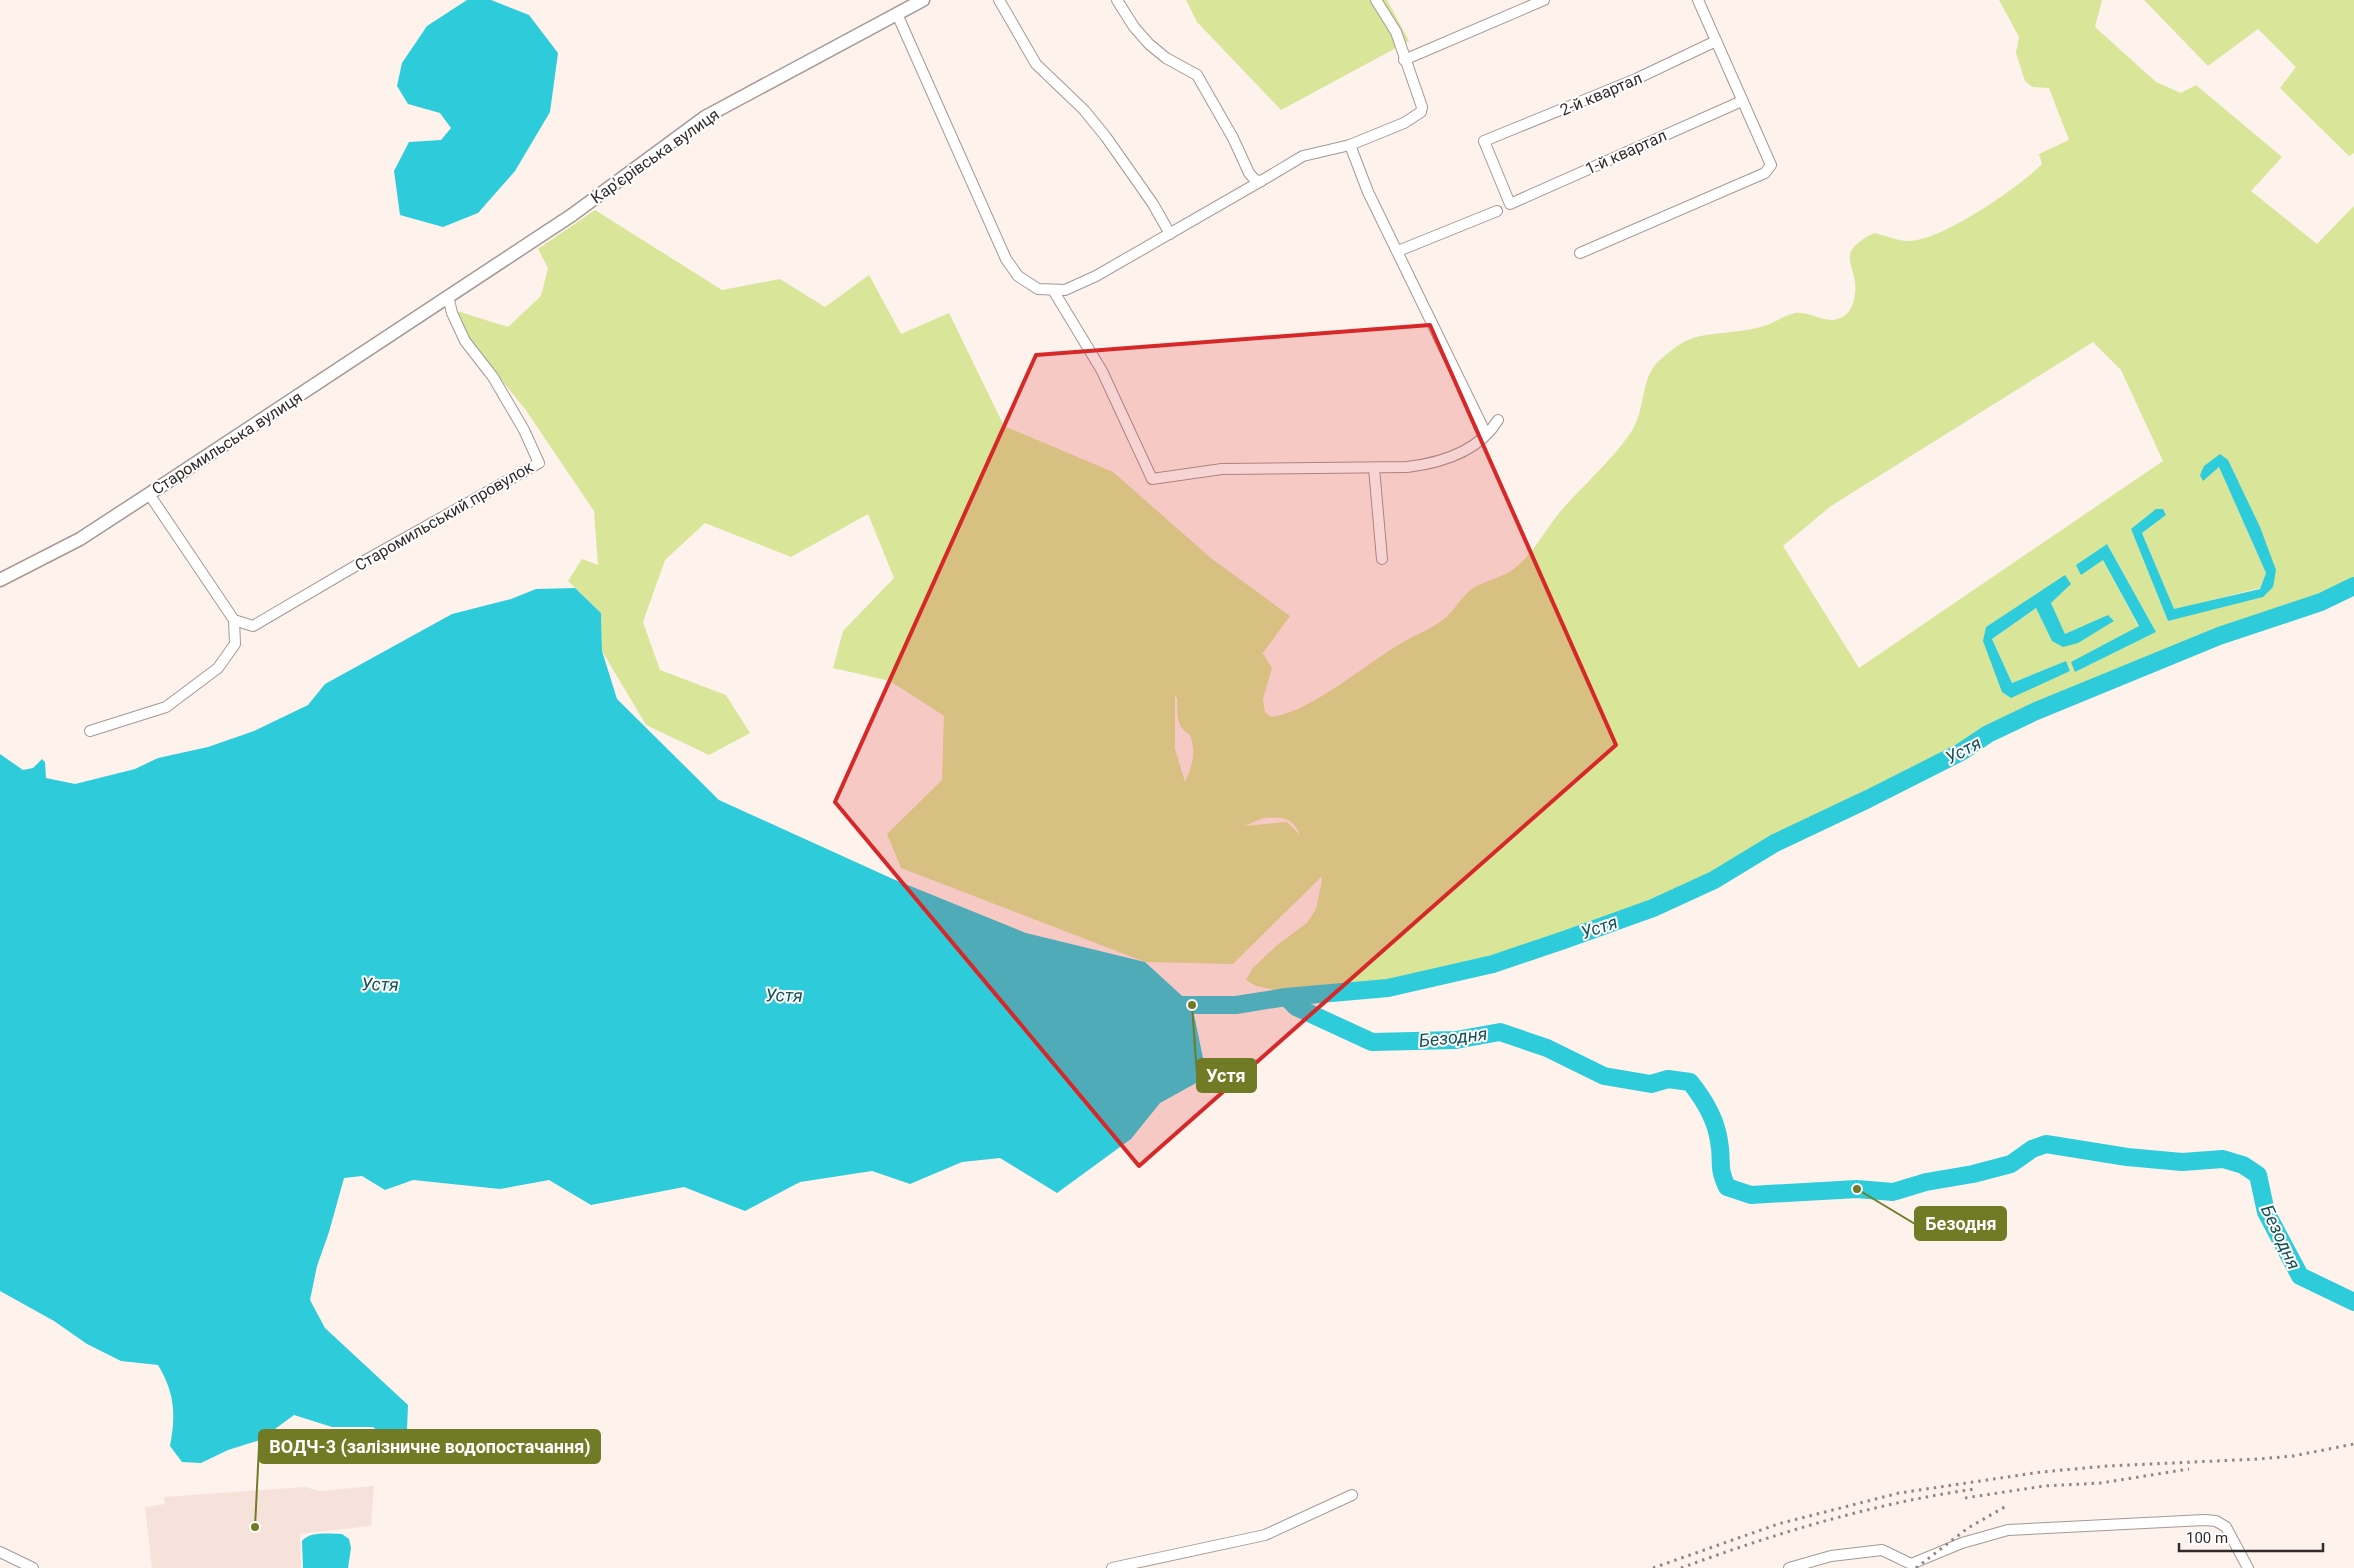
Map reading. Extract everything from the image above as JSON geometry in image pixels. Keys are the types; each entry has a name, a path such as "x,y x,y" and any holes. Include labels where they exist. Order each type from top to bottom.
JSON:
{"street":[{"name":"Кар'єрівська вулиця","path":"448,296 572,215 706,117 923,0"},
{"path":"1000,0 1036,64 1084,110 1106,137 1153,204 1170,234"},
{"path":"1117,0 1134,27 1149,44 1166,58 1197,75 1233,138 1249,174 1255,180 1261,181"},
{"path":"897,14 1006,259 1018,276 1038,289 1064,290 1096,276 1303,156 1350,145 1404,123 1421,112 1422,107 1404,60 1396,32 1376,0"},
{"path":"1404,60 1544,0"},
{"path":"1580,253 1768,170 1771,165 1698,0"},
{"name":"2-й квартал","path":"1510,204 1484,141 1636,79 1716,41"},
{"name":"1-й квартал","path":"1510,204 1742,101"},
{"path":"1350,145 1368,192 1486,434"},
{"path":"1398,251 1497,211"},
{"path":"1053,290 1102,371 1152,479 1222,470 1374,468 1433,464 1467,450 1486,434 1498,420"},
{"name":"Старомильська вулиця","path":"0,580 80,538 448,296"},
{"name":"Старомильський провулок","path":"234,620 253,626 357,565 539,463 524,430 494,377 465,341 452,313 448,296"},
{"path":"1374,468 1382,559"},
{"path":"90,731 166,707 218,668 235,644 234,620 149,494"},
{"path":"1112,1568 1265,1535 1352,1495"},
{"path":"1789,1568 1831,1556 1882,1550 1911,1564 1962,1543 2008,1530 2054,1526 2204,1520 2216,1521 2226,1526 2248,1568"},
{"path":"0,1552 33,1568"}],"highlighted area":[{"path":"1430,325 1616,745 1139,1166 835,802 1036,355"}],"shaded area":[{"path":"374,1486 371,1526 300,1534 301,1568 152,1568 145,1507 165,1504 164,1497 305,1487 319,1491"}],"green space":[{"path":"1186,0 1387,0 1409,41 1281,110 1197,22"},
{"path":"1999,0 2102,0 2095,27 2156,82 2181,93 2196,85 2282,157 2251,191 2317,244 2354,206 2354,581 2318,597 2198,641 2031,710 1985,732 1959,750 1772,841 1712,878 1650,905 1486,958 1386,981 1285,992 1256,986 1246,980 1252,969 1277,945 1307,923 1316,909 1321,877 1233,964 1145,962 901,868 887,834 942,780 944,716 890,681 833,668 843,631 894,578 868,514 791,557 705,523 665,560 643,622 660,670 726,695 750,733 709,755 646,725 602,651 601,613 568,581 582,559 598,565 594,511 525,409 466,336 457,311 508,327 541,296 548,268 538,249 595,210 722,290 780,279 825,307 869,275 901,334 949,313 1004,426 1113,472 1212,559 1290,616 1262,654 1272,668 1263,699 1265,712 1271,717 1286,714 1320,697 1400,644 1439,623 1473,588 1515,568 1533,549 1560,512 1626,440 1637,420 1646,383 1654,366 1676,347 1701,336 1764,326 1795,313 1832,320 1844,316 1852,306 1854,299 1855,287 1850,255 1853,248 1861,241 1874,233 1908,241 1922,239 1939,233 1979,212 1998,199 2042,164 2039,154 2069,140 2049,88 2032,87 2025,81 2016,53 2019,37","holes":["2093,342 2121,370 2163,461 1859,668 1783,546 1831,506","2220,454 2273,587 2168,621 2131,529 2166,515 2142,533 2174,610 2260,588 2266,573 2219,467 2203,480","2107,544 2156,632 2075,672 2072,662 2139,627 2103,560 2076,565","2071,584 2051,603 2065,635 2052,641 2036,608 1992,639 2012,683 2066,661 2070,671 2002,692 1986,627","1175,695 1180,724 1185,732 1190,735 1193,747 1192,764 1185,782 1175,749","1263,818 1281,818 1293,824 1300,835 1287,822 1244,826"]},
{"path":"2144,0 2354,0 2354,153 2349,156 2280,88 2296,67 2258,29 2208,66"}],"water":[{"path":"467,0 491,0 529,15 558,53 550,112 515,171 478,213 443,227 400,215 394,171 409,142 441,140 451,128 440,113 408,104 397,86 402,63 427,26"},
{"path":"2220,454 2228,460 2260,527 2276,570 2273,587 2263,597 2168,621 2131,529 2156,509 2163,509 2166,515 2142,533 2174,609 2260,589 2266,573 2219,467 2203,481 2200,475 2204,466"},
{"path":"2107,544 2156,632 2075,672 2071,662 2139,626 2103,560 2081,575 2076,565"},
{"path":"2065,575 2071,584 2051,603 2065,634 2108,615 2114,621 2078,643 2063,647 2052,641 2036,608 1992,639 2012,683 2066,661 2070,671 2011,698 2002,692 1983,641 1986,627"},
{"path":"575,588 601,613 602,651 617,699 719,800 893,879 1026,933 1145,962 1192,1005 1207,1077 1160,1103 1131,1139 1057,1193 1000,1158 962,1162 910,1184 872,1171 800,1182 745,1211 684,1187 591,1205 549,1180 500,1189 413,1180 385,1190 362,1176 344,1178 317,1266 310,1300 325,1328 408,1405 407,1430 394,1445 373,1427 332,1427 294,1415 260,1440 228,1450 201,1463 182,1462 170,1446 173,1404 168,1385 158,1365 121,1361 87,1344 54,1321 0,1291 0,754 23,770 33,768 42,759 45,762 46,778 75,784 135,769 158,758 208,747 254,731 308,705 325,684 452,614 511,599 536,589"},
{"path":"320,1534 342,1534 349,1539 351,1548 348,1568 303,1568 302,1541 310,1536"}],"waterway":[{"name":"Устя","path":"1167,1005 1236,1005 1286,997 1388,988 1493,964 1564,940 1653,908 1714,880 1775,843 1961,752 1988,734 2034,712 2219,636 2321,602 2354,586"},
{"name":"Безодня","path":"1286,997 1296,1007 1372,1042 1456,1040 1500,1032 1547,1048 1604,1076 1651,1084 1668,1079 1690,1082 1700,1095 1715,1125 1720,1148 1722,1174 1727,1187 1751,1195 1857,1189 1893,1192 1926,1182 1973,1174 2011,1164 2032,1149 2046,1144 2127,1157 2182,1162 2223,1159 2243,1165 2258,1175 2266,1212 2300,1276 2354,1302"}],"railway":[{"path":"1653,1568 1778,1524 1899,1493 2041,1472 2107,1466 2293,1456 2354,1444"},
{"path":"1965,1498 2044,1486 2101,1483 2189,1469"},
{"path":"1681,1568 1789,1531 1863,1511 1900,1502 1975,1489"},
{"path":"1916,1568 1968,1528 2008,1505"}],"place":[{"name":"Устя","path":"1192,1005"},
{"name":"Безодня","path":"1857,1189"},
{"name":"ВОДЧ-3 (залізничне водопостачання)","path":"255,1527"}]}
